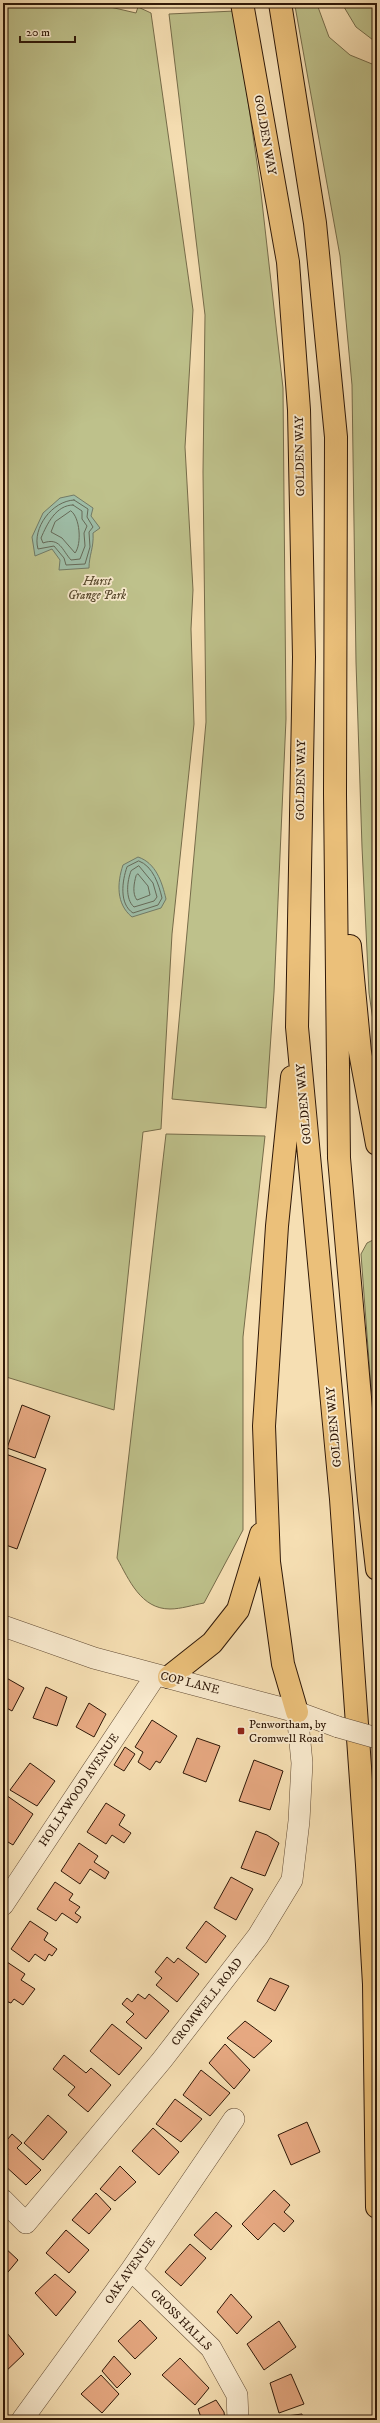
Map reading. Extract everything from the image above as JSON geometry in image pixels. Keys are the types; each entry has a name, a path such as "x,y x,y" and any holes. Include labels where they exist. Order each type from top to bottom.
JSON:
{"highway":[{"name":"GOLDEN WAY","path":"242,3 288,262 299,410 304,657 297,1027 341,1499 366,1850 374,1984 377,2207"},
{"path":"280,3 315,223 336,437 335,794 339,1158 369,1500 377,1569"},
{"path":"335,794 360,1052 377,1144"},
{"path":"297,1027 277,1226 264,1426 269,1562 283,1664 297,1712"},
{"path":"162,1676 212,1643 238,1610 267,1511"}],"street":[{"name":"COP LANE","path":"3,1626 94,1658 297,1712 338,1727 377,1738"},
{"name":"HOLLYWOOD AVENUE","path":"3,1905 162,1676"},
{"name":"CROMWELL ROAD","path":"3,2200 26,2223 162,2060 258,1936 292,1880 299,1821 302,1763 297,1712"},
{"name":"OAK AVENUE","path":"22,2420 131,2270 234,2118"},
{"name":"CROSS HALLS","path":"131,2270 211,2348 237,2395 238,2420"}],"green space":[{"name":"Hurst Grange Park","path":"3,3 93,3 136,13 138,7 151,13 193,310 185,447 193,590 191,629 194,724 172,934 161,1129 143,1132 114,1410 3,1376"},
{"path":"295,6 318,7 329,37 350,55 377,66 377,1048 369,993 362,847 356,662 352,385 340,256"},
{"path":"377,6 377,43 356,27 344,7"},
{"path":"235,11 260,184 283,388 286,719 274,992 266,1108 172,1099 206,722 203,472 205,315 169,14"},
{"path":"166,1134 265,1136 243,1337 243,1530 204,1603 183,1608 170,1609 160,1608 144,1599 131,1584 117,1558"},
{"path":"377,1239 377,1420 371,1388 361,1254 367,1243"}],"water":[{"path":"74,495 93,508 91,516 100,528 93,533 89,568 59,570 60,560 52,549 35,556 32,537 43,513 60,498"},
{"path":"138,857 154,868 160,880 166,899 161,908 132,917 123,906 119,893 119,886 123,865"}],"building":[{"path":"22,1405 50,1416 35,1458 7,1448"},
{"path":"3,1453 46,1469 17,1549 3,1544"},
{"path":"3,1676 24,1688 12,1711 3,1706"},
{"path":"46,1687 67,1697 57,1726 33,1718"},
{"path":"89,1703 106,1714 94,1737 76,1727"},
{"path":"152,1720 177,1736 160,1763 156,1761 150,1770 138,1762 143,1752 135,1747"},
{"path":"197,1738 220,1746 206,1782 183,1773"},
{"path":"125,1747 135,1754 124,1771 114,1765"},
{"path":"254,1760 283,1771 270,1810 239,1801"},
{"path":"30,1763 55,1781 37,1806 10,1790"},
{"path":"3,1793 33,1814 13,1845 3,1839"},
{"path":"106,1803 125,1815 119,1825 131,1833 124,1843 112,1835 106,1844 87,1832"},
{"path":"256,1831 267,1835 279,1843 265,1876 241,1868"},
{"path":"79,1843 98,1856 94,1862 109,1872 105,1879 90,1869 80,1884 61,1871"},
{"path":"231,1877 253,1889 236,1920 214,1908"},
{"path":"55,1882 73,1894 69,1900 80,1907 75,1913 81,1917 77,1923 62,1913 56,1921 37,1909"},
{"path":"30,1921 48,1933 44,1940 57,1949 52,1956 49,1954 45,1961 35,1954 29,1962 11,1949"},
{"path":"206,1921 226,1936 206,1963 186,1948"},
{"path":"167,1957 174,1963 178,1958 199,1974 177,2002 156,1985 162,1978 155,1972"},
{"path":"4,1960 25,1974 21,1980 35,1989 23,2005 14,1999 11,2003 3,2000"},
{"path":"270,1978 289,1986 275,2011 257,2001"},
{"path":"138,1994 145,1999 149,1994 169,2011 146,2039 126,2022 134,2014 122,2004 127,1998 132,2002"},
{"path":"245,2021 272,2041 254,2058 227,2038"},
{"path":"112,2024 142,2048 119,2075 90,2051"},
{"path":"225,2044 250,2070 234,2089 209,2063"},
{"path":"64,2055 86,2073 91,2068 111,2085 88,2112 68,2095 75,2087 53,2069"},
{"path":"201,2070 230,2093 210,2116 183,2095"},
{"path":"175,2099 202,2119 181,2142 156,2124"},
{"path":"48,2115 67,2132 43,2160 24,2143"},
{"path":"307,2122 320,2152 291,2165 278,2135"},
{"path":"153,2128 179,2152 159,2175 132,2151"},
{"path":"12,2134 22,2143 17,2148 41,2170 26,2185 3,2164 3,2160 8,2154 3,2149 3,2145"},
{"path":"120,2166 136,2182 115,2201 100,2189"},
{"path":"274,2190 290,2205 284,2212 294,2221 284,2232 274,2223 258,2240 242,2224"},
{"path":"96,2193 111,2209 89,2234 72,2220"},
{"path":"216,2212 232,2226 211,2250 194,2235"},
{"path":"66,2230 89,2250 69,2273 46,2253"},
{"path":"190,2244 206,2258 181,2286 165,2272"},
{"path":"3,2246 18,2260 3,2278"},
{"path":"55,2274 76,2292 56,2316 35,2293"},
{"path":"231,2294 252,2317 237,2334 217,2312"},
{"path":"140,2320 157,2338 135,2359 118,2341"},
{"path":"279,2321 296,2347 264,2370 247,2344"},
{"path":"3,2328 24,2354 3,2374"},
{"path":"114,2356 131,2374 117,2388 102,2371"},
{"path":"180,2358 209,2388 195,2405 162,2375"},
{"path":"291,2374 304,2404 279,2413 270,2383"},
{"path":"101,2375 119,2394 102,2413 81,2394"},
{"path":"216,2400 224,2412 225,2420 202,2420 198,2409"},
{"path":"302,2414 303,2420 279,2420 279,2417"}],"place":[{"name":"Penwortham, by Cromwell Road","path":"241,1731"}]}
